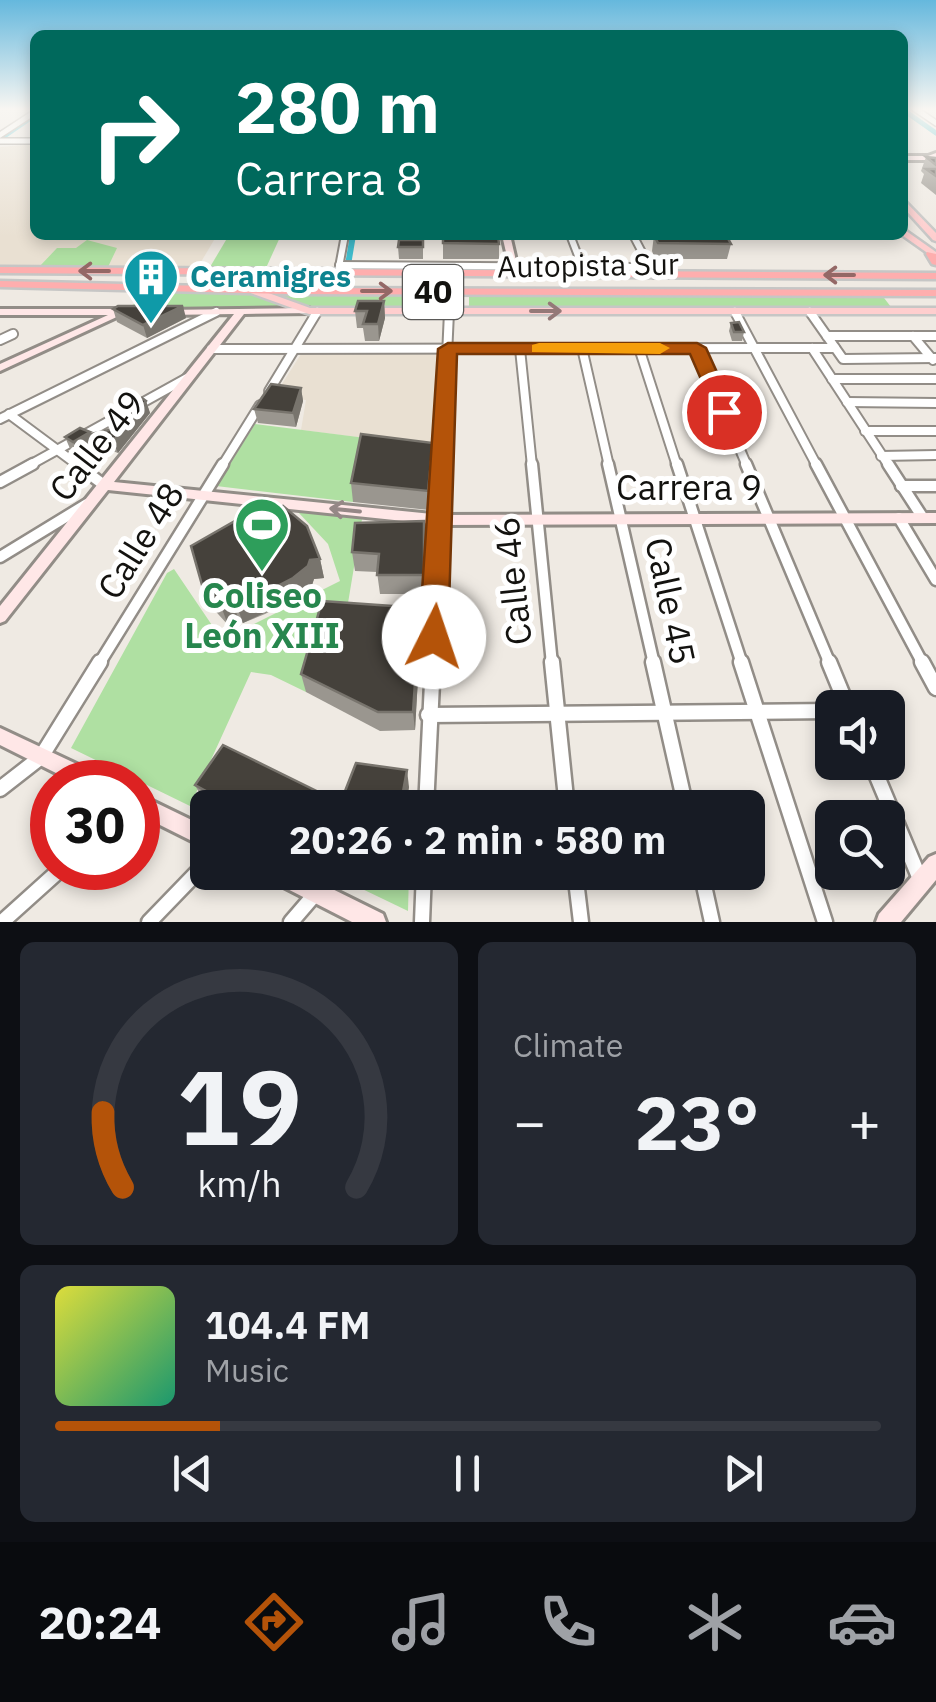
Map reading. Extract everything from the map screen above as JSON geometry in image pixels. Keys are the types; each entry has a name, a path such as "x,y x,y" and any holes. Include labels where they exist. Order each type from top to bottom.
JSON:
{"highway":[{"path":"922,276 934,252"},
{"name":"Autopista Sur","path":"0,270 338,269 486,274 936,276"},
{"name":"Autopista Sur","path":"0,284 252,290 936,293"}],"main road":[{"path":"908,205 936,227"},
{"path":"908,209 934,252"},
{"path":"908,232 934,252"},
{"path":"252,290 314,312 936,310"}],"street":[{"path":"908,156 936,156"},
{"path":"343,240 338,269 641,267"},
{"path":"507,240 513,266"},
{"path":"572,240 582,266"},
{"path":"636,240 654,275"},
{"path":"486,274 513,266 528,274"},
{"path":"426,790 449,311"},
{"path":"734,311 936,688"},
{"path":"809,311 843,359 934,360"},
{"path":"0,312 142,312"},
{"path":"0,368 123,312"},
{"path":"160,312 314,312"},
{"path":"4,417 216,312"},
{"name":"Calle 49","path":"0,617 241,312"},
{"name":"Calle 48","path":"0,789 41,757 295,349 314,312"},
{"path":"0,337 13,334"},
{"path":"827,336 936,336"},
{"path":"912,336 934,360"},
{"name":"Calle 46","path":"520,348 565,790"},
{"name":"Calle 45","path":"582,348 682,790"},
{"path":"639,348 825,922"},
{"path":"697,348 841,690"},
{"path":"812,348 901,486 929,518"},
{"path":"211,349 835,348"},
{"path":"0,482 190,376"},
{"path":"832,379 936,379"},
{"path":"847,402 936,402"},
{"path":"4,417 104,485"},
{"path":"866,430 934,433"},
{"path":"881,456 936,456"},
{"name":"Carrera 9","path":"104,485 442,520 929,518"},
{"path":"901,486 936,486"},
{"path":"0,557 91,501"},
{"path":"899,518 936,580"},
{"path":"428,715 815,711"},
{"path":"0,736 47,760"},
{"path":"879,780 921,881"},
{"path":"160,815 190,830"},
{"path":"887,922 936,864"},
{"path":"149,922 190,879"},
{"path":"2,922 38,890"},
{"path":"312,890 375,922"},
{"path":"422,922 423,890"},
{"path":"577,890 581,922"},
{"path":"704,890 712,922"},
{"path":"291,922 316,892"}],"shaded area":[{"path":"0,151 30,151 30,240 214,240 198,267 0,266"},
{"path":"303,351 438,352 439,460 363,453 365,438 301,430 306,400 275,395"}],"green space":[{"path":"87,240 117,248 108,267 40,266 57,248 76,248"},
{"path":"226,240 279,240 266,268 210,267"},
{"path":"0,274 936,278 936,281"},
{"path":"169,288 264,295 293,308 126,308"},
{"path":"272,293 423,294 422,307 302,308"},
{"path":"469,294 881,294 891,307 469,307"},
{"path":"255,424 366,438 353,502 216,486"},
{"path":"298,512 362,519 345,621 325,621 306,692 271,675 251,672 197,790 190,790 190,806 160,791 160,760 96,760 71,748 167,573 174,569 222,640 340,581 328,544"},
{"path":"364,890 409,890 408,911"}],"building":[{"path":"399,240 423,240 423,247 398,247"},
{"path":"498,240 499,244 443,243"},
{"path":"656,240 729,240 731,244"},
{"path":"358,301 384,301 378,324 363,324 367,311 355,311"},
{"path":"183,306 143,325 113,309"},
{"path":"739,322 744,332 734,332 731,323"},
{"path":"271,384 301,388 293,413 254,409"},
{"path":"142,398 146,401 113,441 91,434 109,430"},
{"path":"80,428 90,432 73,442 65,437"},
{"path":"361,434 433,443 428,491 351,483"},
{"name":"Coliseo León XIII","path":"283,506 307,526 320,559 310,560 293,578 260,595 236,604 232,599 221,606 202,585 191,546 249,513 251,516"},
{"path":"424,521 424,575 377,575 379,554 352,552 355,523"},
{"path":"322,601 420,608 413,712 378,712 301,674"},
{"path":"223,745 315,790 204,790 195,785"},
{"path":"356,763 407,770 403,790 345,790"}],"waterway":[{"path":"348,265 352,240"}],"slow traffic":[{"path":"539,348 660,348"}],"place":[{"name":"Ceramigres","path":"151,326"},
{"name":"Coliseo León XIII","path":"262,574"}],"route":[{"path":"434,637 448,349 697,348 724,412"}]}
